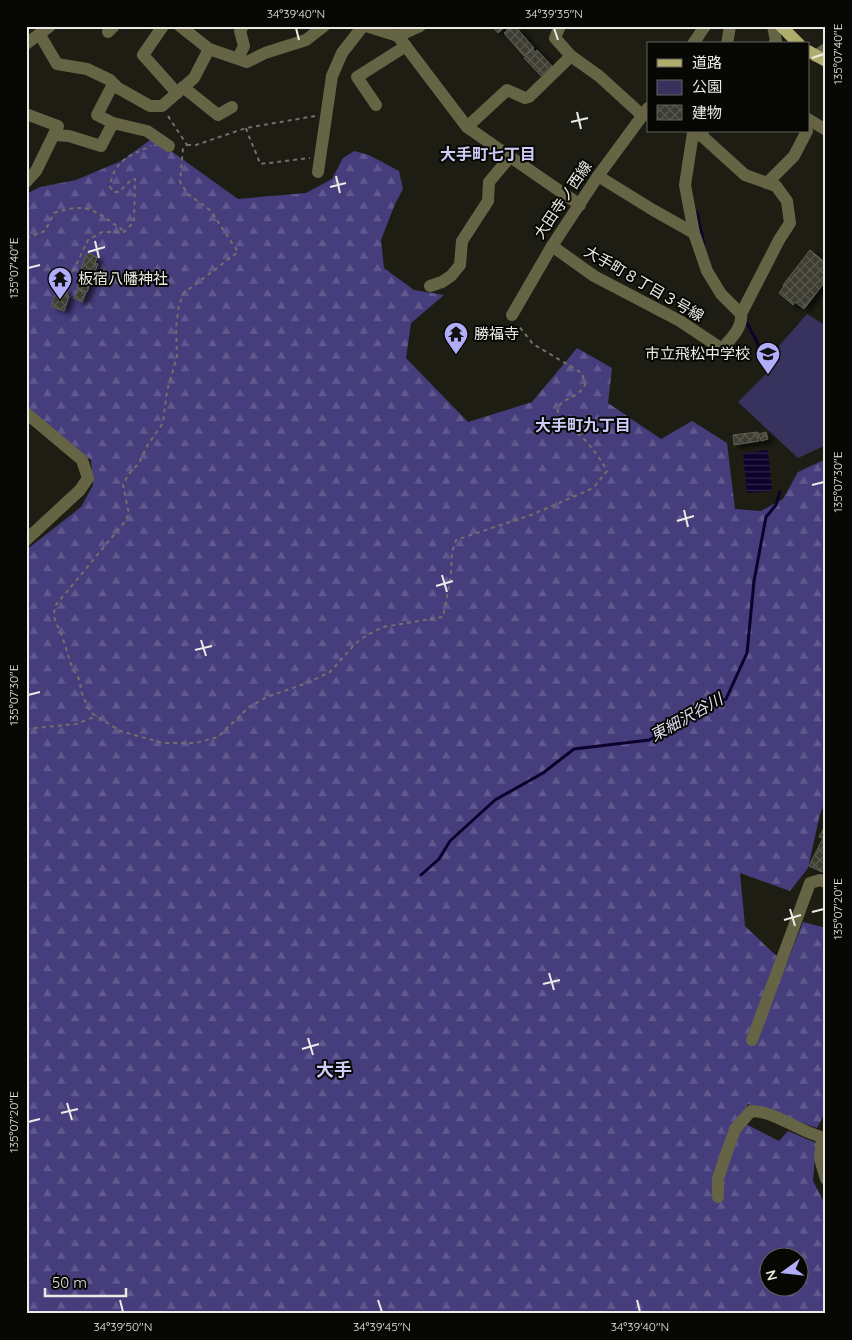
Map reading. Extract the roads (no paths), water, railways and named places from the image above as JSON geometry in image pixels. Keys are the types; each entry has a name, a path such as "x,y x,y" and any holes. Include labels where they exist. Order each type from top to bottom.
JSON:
{"main road":[{"path":"781,26 796,42"}],"street":[{"path":"26,44 50,26"},
{"path":"164,26 143,55 180,90 218,115 232,107"},
{"path":"180,26 209,49 247,62 264,53 306,40 324,26"},
{"path":"238,58 244,46 240,30 243,26"},
{"path":"318,172 319,157 328,114 332,76 342,53 365,26 402,41 467,127 580,205"},
{"path":"376,105 358,77 420,26"},
{"path":"560,26 555,38 571,56 646,113"},
{"path":"694,42 705,26"},
{"path":"727,42 730,26"},
{"path":"773,26 775,42"},
{"path":"40,35 56,64 87,69 150,106 162,106 194,78 209,49"},
{"path":"467,127 507,90 525,98 529,97 571,56"},
{"path":"113,84 97,115 113,123 147,132 169,146"},
{"name":"大田寺ノ西線","path":"512,314 552,246 598,176 646,113"},
{"path":"26,114 58,126 31,169 26,182"},
{"path":"54,135 69,136 101,146 113,123"},
{"path":"767,183 794,156 816,125"},
{"path":"697,133 745,175 767,183 776,186 787,202 790,223 779,240 743,310 721,294 707,271 694,233 685,185 697,133"},
{"path":"430,286 452,276 460,265 462,241 488,200 489,182 510,157"},
{"path":"598,176 694,233"},
{"name":"大手町８丁目３号線","path":"552,246 594,276 680,321 722,349 740,326 743,310"},
{"path":"26,413 82,460 88,478 80,490 26,540"},
{"path":"752,1040 810,882 820,880 826,882"},
{"path":"718,1196 718,1178 735,1129 751,1111 761,1111 812,1134 824,1135 820,1159 826,1179"}],"waterway":[{"name":"東細沢谷川","path":"697,213 704,244"},
{"name":"東細沢谷川","path":"746,321 757,342 761,356"},
{"name":"東細沢谷川","path":"421,875 439,859 450,841 495,800 543,773 574,749 649,740 726,699 747,653 754,581 766,517 776,505 780,492"}],"place":[{"name":"板宿八幡神社","path":"60,300"},
{"name":"勝福寺","path":"456,355"},
{"name":"市立飛松中学校","path":"768,375"}],"district":[{"name":"大手町七丁目","path":"488,154"},
{"name":"大手町九丁目","path":"583,425"},
{"name":"大手","path":"334,1070"}]}
